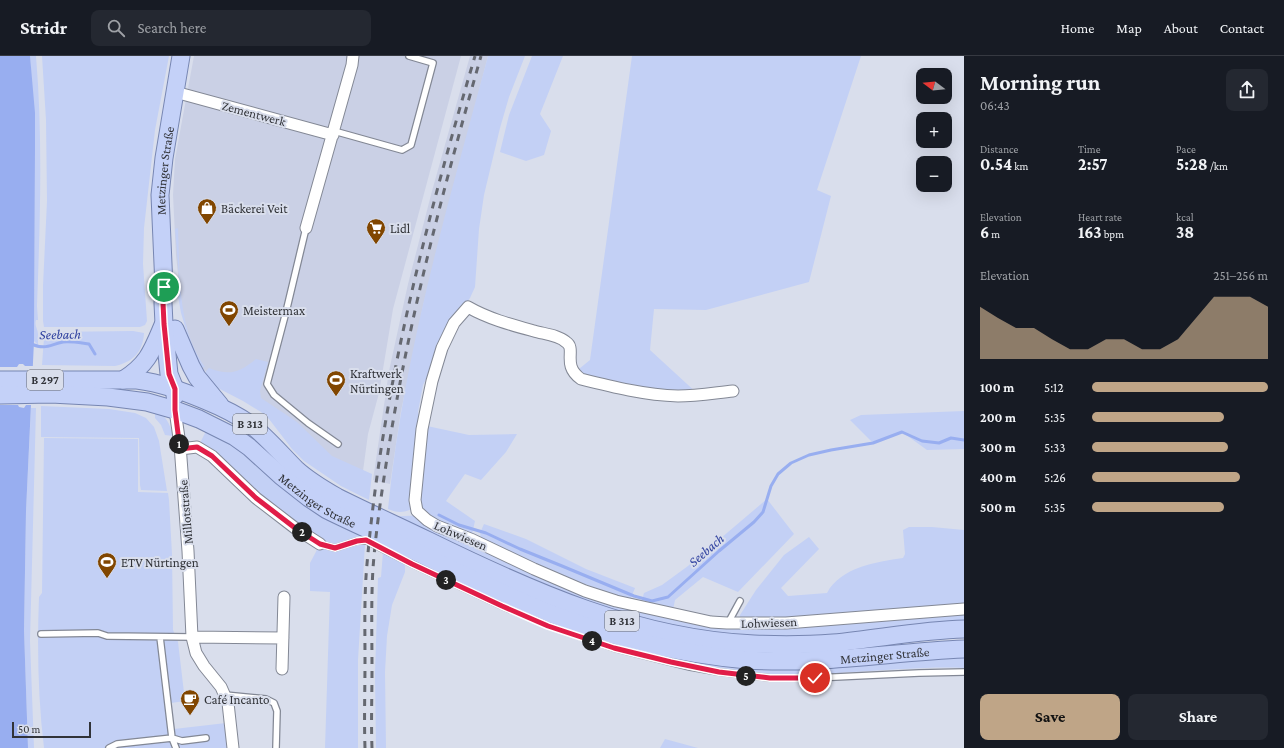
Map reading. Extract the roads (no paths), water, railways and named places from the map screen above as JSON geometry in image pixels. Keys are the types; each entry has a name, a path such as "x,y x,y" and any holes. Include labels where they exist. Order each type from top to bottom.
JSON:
{"main road":[{"name":"Metzinger Straße","path":"181,56 164,158 160,195 164,287 163,303 170,326 169,374 177,383 175,410 198,419 235,437 249,447 281,476 327,510 521,601 569,621 619,637 681,651 747,660 845,659 964,649"},
{"path":"123,380 136,371 149,356 170,326 200,382 223,408"},
{"name":"B 297","path":"0,380 90,388 127,399 153,403"},
{"name":"B 313","path":"123,380 177,383 223,408"},
{"name":"B 297","path":"0,395 90,388 123,380"},
{"name":"B 313","path":"153,403 175,410"},
{"name":"Metzinger Straße","path":"223,408 237,415 251,425 298,470 337,497 514,581 596,613 638,625 688,636 752,644 832,643 943,629 964,629"}],"street":[{"path":"306,228 334,133 353,56"},
{"name":"Zementwerk","path":"175,92 334,133"},
{"name":"Lohwiesen","path":"732,391 685,395 657,394 633,391 581,379 571,368 570,346 566,341 481,314 468,307 454,324 442,348 432,381 422,429 415,500 417,511 437,526 473,540 575,587 616,601 711,622 786,622 964,609"},
{"name":"Millotstraße","path":"175,410 180,449 188,551 192,637 196,653 204,666 221,687 228,703 233,748"},
{"name":"Metzinger Straße","path":"180,449 197,447 212,456 256,498 295,528 320,544"},
{"path":"282,669 284,597"},
{"path":"192,637 283,638"}],"lane":[{"path":"334,133 402,150 411,146 433,63 409,56"},
{"path":"306,228 267,384 274,395 308,423 338,444"},
{"name":"Metzinger Straße","path":"320,544 335,548 357,541 366,540 412,564 548,626 614,648 690,667 770,678 815,678 919,672 964,672"},
{"path":"727,623 740,601"},
{"path":"41,634 98,633 107,636 192,637"},
{"path":"160,637 172,738 176,748"},
{"path":"225,695 266,699 274,703 277,712 276,748"},
{"path":"109,748 118,744 172,738 182,741 206,738"}],"water":[{"path":"0,56 30,56 35,113 34,341 26,511 24,630 28,748 0,748"}],"waterway":[{"name":"Seebach","path":"31,344 40,347 63,342 89,344 95,354"},
{"name":"Seebach","path":"439,515 459,525 486,533 520,549 634,596 652,601 668,597 754,522 763,512 771,486 778,474 791,463 809,455 873,443 902,432 922,441 939,443 951,438 964,440"}],"railway":[{"path":"365,748 366,576 374,499 383,435 408,307 423,244 475,56"},
{"path":"372,748 373,568 381,495 406,352 428,252 481,56"}],"place":[{"name":"Bäckerei Veit","path":"207,225"},
{"name":"Lidl","path":"376,245"},
{"name":"Meistermax","path":"229,327"},
{"name":"Kraftwerk Nürtingen","path":"336,397"},
{"name":"ETV Nürtingen","path":"107,579"},
{"name":"Café Incanto","path":"190,716"}]}
